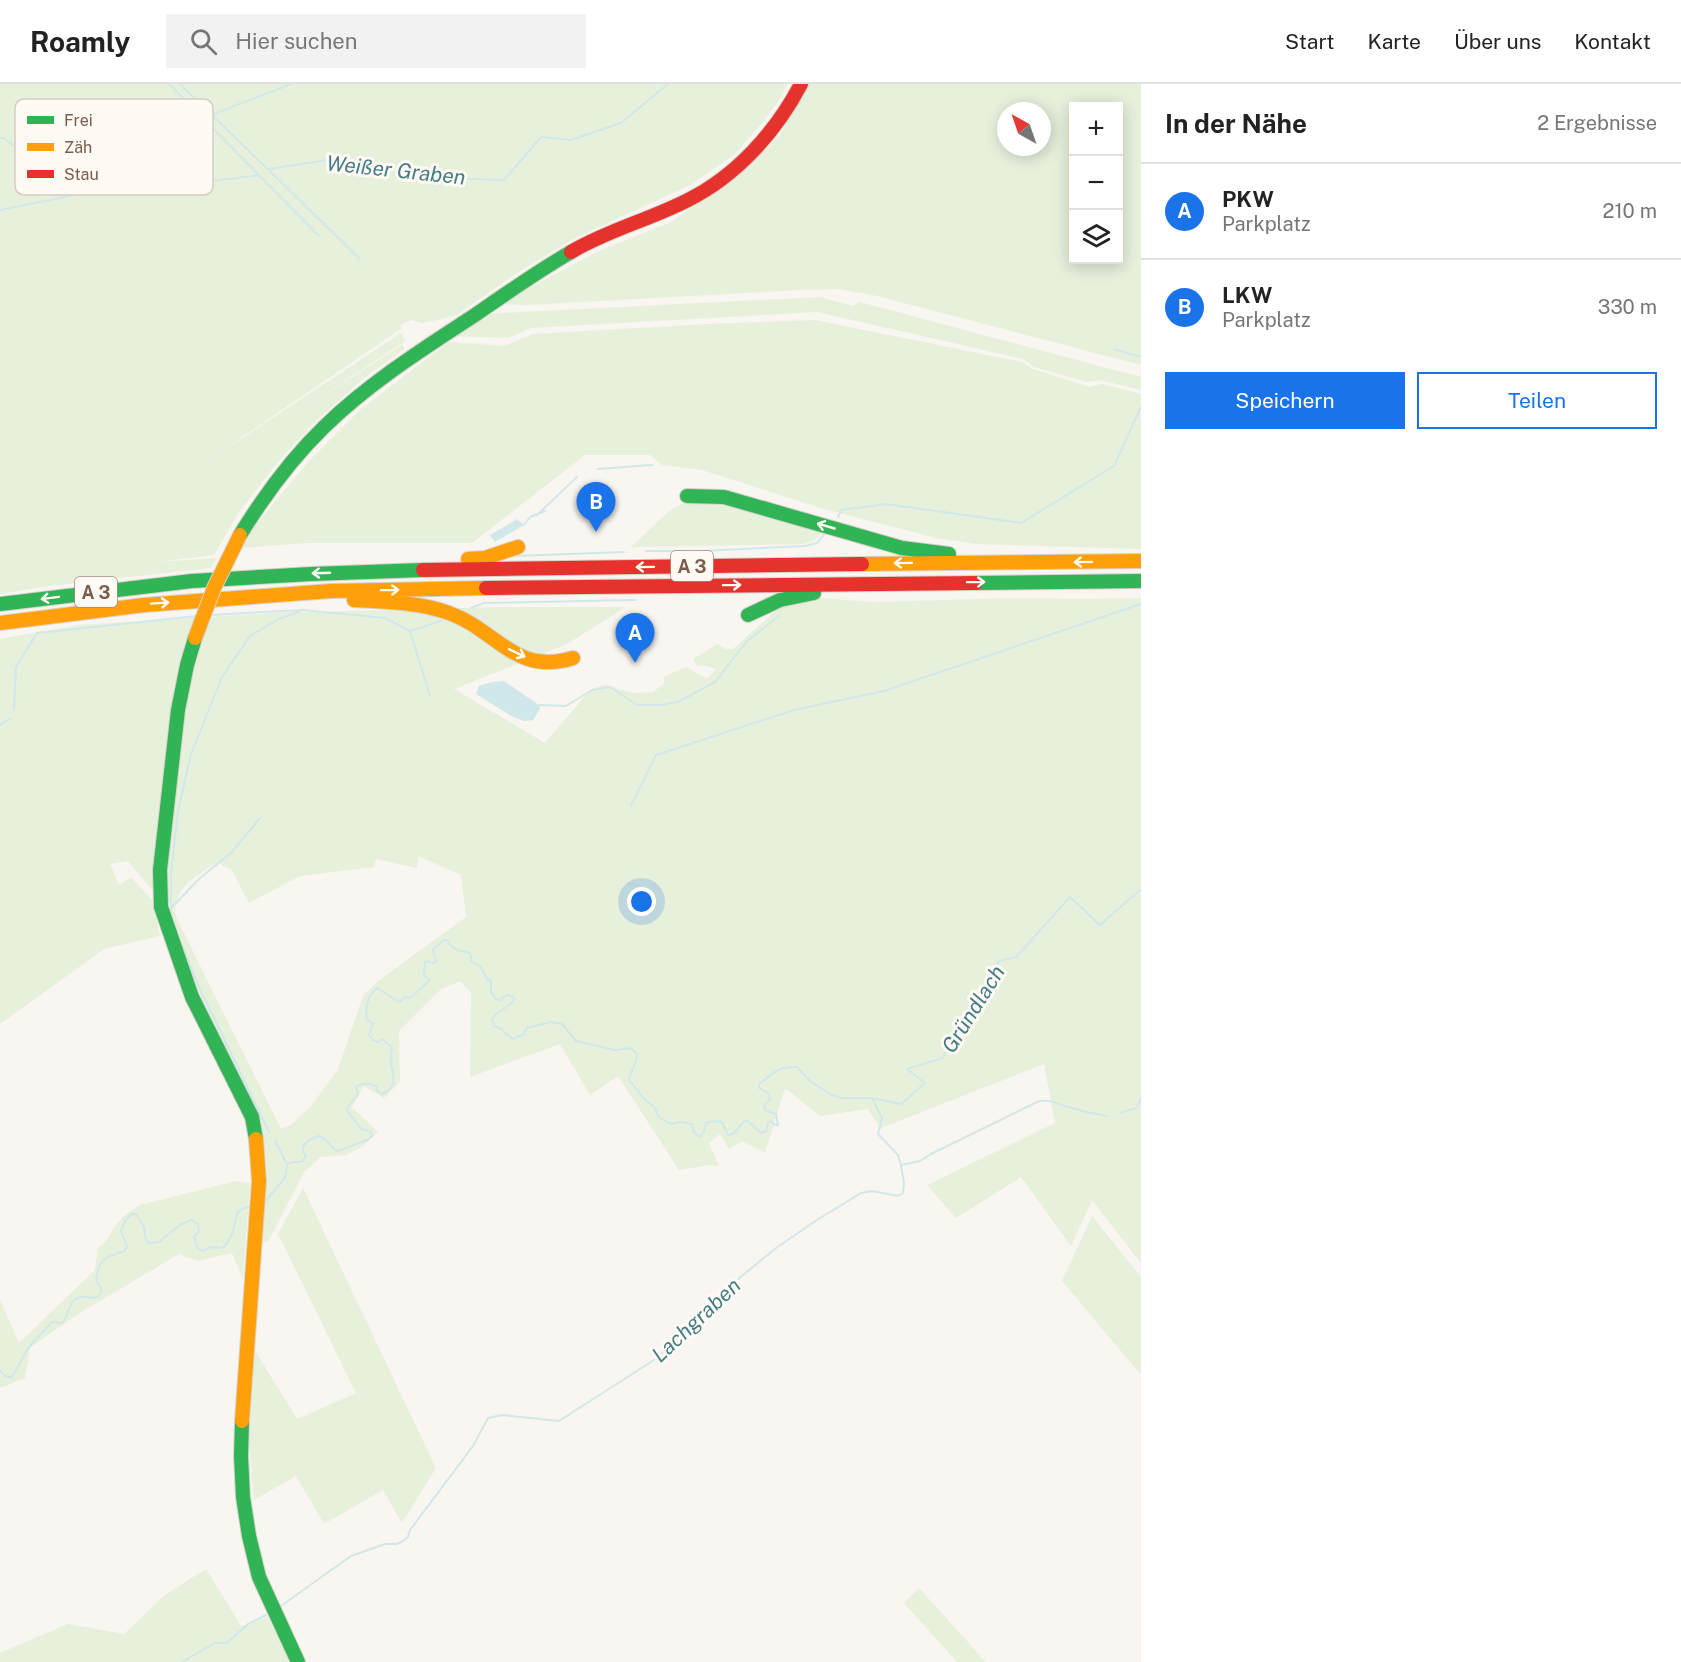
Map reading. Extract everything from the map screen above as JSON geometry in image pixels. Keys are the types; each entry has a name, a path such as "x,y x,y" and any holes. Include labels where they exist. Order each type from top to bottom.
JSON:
{"main road":[{"path":"298,1662 259,1577 243,1497 242,1414 259,1152 257,1138 252,1117 192,997 162,912 160,870 178,710 195,638 214,588 240,535 259,504 294,459 325,427 357,398 428,346 548,265 590,241 691,198 732,171 780,120 801,84"},
{"path":"687,496 724,497 903,548 954,555 962,562"},
{"path":"422,570 434,561 485,558 518,547"},
{"name":"A 3","path":"0,604 192,581 311,574 422,570 1141,561"},
{"name":"A 3","path":"0,623 144,604 331,591 1141,581"},
{"path":"748,615 779,599 798,594 840,592 855,584"},
{"path":"331,591 347,600 387,602 447,612 469,622 511,651 537,662 573,658"}],"green space":[{"path":"0,84 788,84 763,122 734,155 690,185 571,240 520,271 455,316 423,323 411,320 400,325 402,328 206,462 401,333 405,341 292,416 403,344 404,349 363,379 319,418 282,457 239,512 214,555 156,562 216,558 211,568 49,586 0,594"},
{"path":"809,84 1141,84 1141,365 877,296 838,289 526,305 504,304 529,288 601,250 671,222 742,172 779,136"},
{"path":"820,297 852,306 860,302 1141,377 1141,390 1100,380 1087,382 1034,367 1023,359 817,312 531,328 508,338 452,336 482,314"},
{"path":"815,320 1022,362 1033,369 1089,387 1102,384 1141,394 1141,549 977,544 936,538 824,509 702,470 662,465 650,455 585,455 472,543 308,543 241,548 250,532 308,462 361,409 449,342 504,346 533,334"},
{"path":"704,500 821,530 815,540 803,544 631,547 669,511 684,503"},
{"path":"805,597 874,602 1014,598 1141,598 1141,1263 1092,1200 1071,1246 1021,1177 956,1218 927,1185 1055,1123 1044,1064 881,1128 868,1109 820,1116 785,1088 765,1153 742,1141 729,1149 720,1134 709,1143 719,1166 710,1165 679,1170 618,1076 590,1095 560,1044 470,1077 471,993 460,981 440,990 399,1031 400,1082 384,1098 364,1086 352,1107 378,1132 362,1147 346,1155 321,1157 304,1172 268,1242 260,1242 262,1144 170,925 166,913 174,911 128,861 110,864 119,885 131,877 152,900 160,936 104,949 0,1024 0,639 78,625 272,613 503,607 626,607 565,645 454,689 545,743 591,689 606,685 633,693 653,692 665,683 663,677 686,667 707,679 716,669 704,665 697,666 693,659 717,644 726,649 733,649 773,613 777,606","holes":["418,856 461,875 466,917 378,981 363,996 338,1069 311,1106 291,1125 281,1129 177,918 175,911 179,894 196,876 217,863 232,870 249,903 300,876 374,867 376,859 417,868"]},
{"path":"236,1181 250,1183 243,1279 232,1253 197,1261 179,1254 78,1314 30,1348 25,1378 0,1388 0,1300 19,1343 95,1270 98,1248 127,1214 140,1205"},
{"path":"303,1188 436,1468 402,1523 383,1490 324,1524 296,1476 254,1500 248,1430 254,1349 297,1419 356,1393 278,1234"},
{"path":"1092,1216 1141,1277 1141,1375 1062,1281"},
{"path":"206,1569 241,1626 268,1617 289,1660 287,1662 0,1662 0,1653 68,1624 124,1634 165,1595"},
{"path":"919,1588 984,1662 957,1662 904,1603"}],"water":[{"path":"517,519 524,525 495,542 490,535"},
{"path":"504,681 539,705 540,709 533,720 524,721 511,716 476,694 479,686"}],"waterway":[{"path":"169,84 184,99"},
{"name":"Weißer Graben","path":"180,84 195,99"},
{"path":"213,114 291,84"},
{"name":"Weißer Graben","path":"269,169 334,159 434,178 504,180 541,137 571,140 621,123 668,84"},
{"name":"Weißer Graben","path":"213,116 360,259"},
{"path":"213,129 318,235"},
{"name":"Weißer Graben","path":"0,138 4,138 15,147"},
{"name":"Weißer Graben","path":"213,181 259,175"},
{"path":"0,210 74,195"},
{"path":"1114,349 1141,357"},
{"path":"838,517 841,510 886,504 1021,523 1114,466 1141,407"},
{"path":"598,469 652,465"},
{"path":"537,515 577,477"},
{"path":"524,525 530,517 545,511"},
{"path":"701,551 805,546 817,543 826,532"},
{"path":"646,551 682,551"},
{"path":"516,556 624,552"},
{"path":"471,608 484,603 636,600"},
{"path":"631,806 656,755 794,710 884,691 1141,604"},
{"path":"209,615 303,610 385,618 410,631 441,621"},
{"path":"171,914 171,874 178,811 191,754 222,677 250,636 279,619 301,611"},
{"path":"14,709 16,667 37,633 197,616"},
{"path":"539,705 566,706 592,690 610,687 637,705 678,702 715,682 747,641 779,616"},
{"path":"410,631 430,696"},
{"path":"0,725 11,718"},
{"path":"172,907 200,878 231,853 260,818"},
{"name":"Gründlach","path":"263,1204 285,1178 287,1164 303,1161 306,1156 303,1146 309,1140 319,1136 338,1151 372,1136 370,1131 361,1129 347,1110 358,1094 356,1087 363,1084 373,1085 382,1094 391,1088 394,1080 392,1047 382,1039 378,1042 373,1040 369,1035 373,1024 366,1018 369,998 377,988 399,1002 405,997 410,998 428,982 429,979 424,976 425,962 436,962 433,950 444,940 447,940 457,950 470,953 471,961 480,966 487,979 491,981 491,992 496,999 501,1000 506,995 515,999 492,1019 494,1026 512,1039 523,1035 527,1028 551,1022 562,1024 576,1041 615,1050 631,1048 637,1054 629,1080 645,1100 655,1108 659,1117 671,1124 681,1122 692,1124 698,1136 701,1136 706,1123 713,1121 722,1122 728,1135 733,1134 747,1120 761,1133 766,1131 771,1121 778,1125 776,1114 764,1108 770,1100 768,1093 759,1088 759,1084 776,1071 785,1068 797,1067 810,1081 841,1098 872,1098 901,1104 925,1083 907,1069 943,1058 999,961 1016,957 1070,897 1100,925 1141,889"},
{"path":"173,924 200,989 269,1132"},
{"path":"872,1098 882,1118 878,1134 898,1155 901,1165"},
{"name":"Lachgraben","path":"1120,1113 1136,1108 1141,1099"},
{"name":"Lachgraben","path":"278,1608 351,1556 385,1544 397,1544 408,1537 410,1530 473,1446 488,1418 502,1415 559,1421 657,1358 726,1289 776,1248 817,1220 861,1193 872,1191 898,1196 903,1193 901,1165 920,1161 1039,1101 1052,1101 1078,1110 1107,1116"},
{"path":"275,1141 287,1164"},
{"name":"Gründlach","path":"0,1370 6,1377 12,1377 28,1348 52,1322 62,1323 65,1320 75,1300 84,1297 95,1298 101,1294 101,1288 96,1281 99,1268 108,1257 125,1251 127,1246 121,1231 125,1221 132,1214 136,1214 144,1227 148,1243 159,1242 180,1225 191,1220 198,1224 199,1231 194,1237 198,1249 203,1251 211,1247 222,1248 231,1237 237,1213 252,1206"},
{"name":"Lachgraben","path":"182,1662 215,1643 227,1643 248,1624 266,1615"}],"traffic: fast":[{"path":"240,535 289,465 341,411 416,354 571,252"},
{"path":"687,496 724,497 902,548 949,554"},
{"path":"0,604 192,581 423,570"},
{"path":"976,583 1141,581"},
{"path":"748,615 780,600 814,593"},
{"path":"195,638 178,710 160,870 161,907 192,997 252,1117 256,1139"},
{"path":"242,1421 243,1497 249,1536 259,1577 298,1662"}],"traffic: slow":[{"path":"195,638 214,588 240,535"},
{"path":"468,559 485,558 518,547"},
{"path":"862,564 1141,561"},
{"path":"0,623 144,605 331,591 486,588"},
{"path":"354,600 402,603 438,609 466,621 521,656 536,661 553,662 573,658"},
{"path":"242,1421 259,1181 256,1139"}],"traffic: jam":[{"path":"571,252 599,237 688,200 706,190 753,151 780,119 801,84"},
{"path":"423,570 862,564"},
{"path":"486,588 976,583"}],"place":[{"name":"LKW","path":"596,532"},
{"name":"PKW","path":"635,663"}]}
